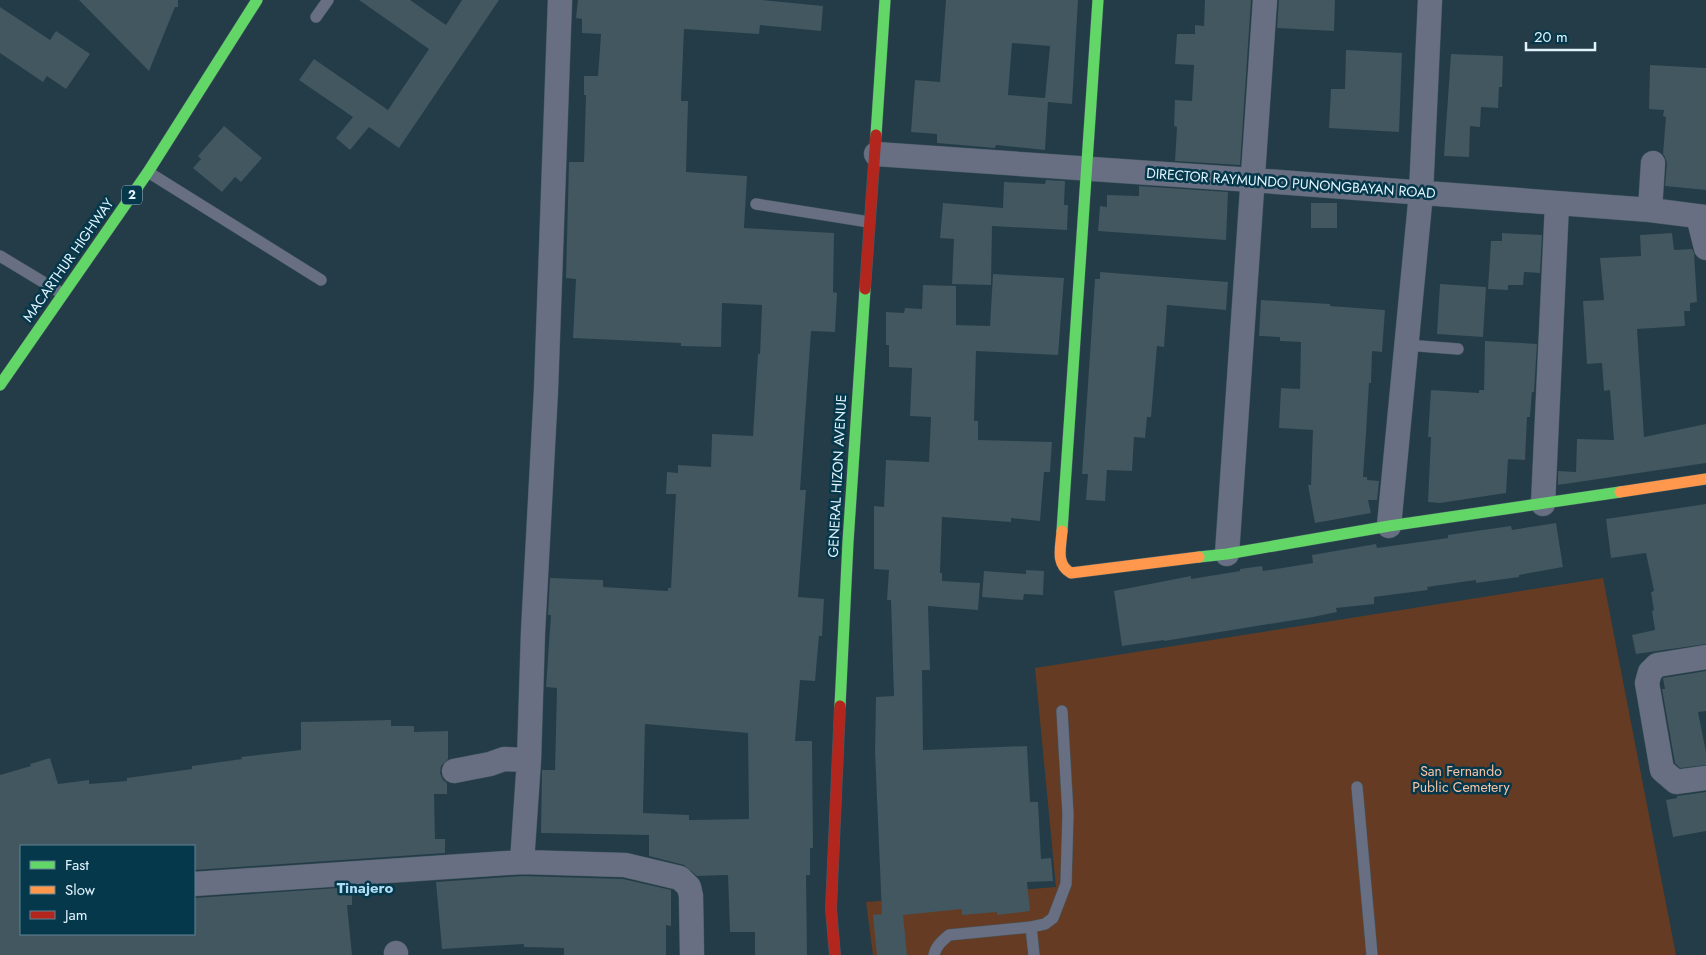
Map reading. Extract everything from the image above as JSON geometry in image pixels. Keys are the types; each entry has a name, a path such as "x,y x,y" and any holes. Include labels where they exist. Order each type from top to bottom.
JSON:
{"main road":[{"name":"MACARTHUR HIGHWAY","path":"0,386 148,172 257,0"},
{"name":"GENERAL HIZON AVENUE","path":"835,955 832,899 851,490 869,222 876,154 885,0"},
{"path":"1098,0 1060,562 1064,570 1071,573 1227,554 1390,526 1706,478"}],"street":[{"path":"522,862 529,760 533,632 546,390 560,0"},
{"path":"1227,554 1265,0"},
{"path":"1390,526 1421,193 1430,0"},
{"name":"DIRECTOR RAYMUNDO PUNONGBAYAN ROAD","path":"876,154 1650,210 1702,217"},
{"path":"1650,210 1653,163"},
{"path":"1543,504 1557,204"},
{"path":"1702,217 1706,248"},
{"path":"1706,657 1657,665 1650,672 1647,683 1662,770 1676,782 1706,778"},
{"path":"454,771 490,764 504,759 529,760"},
{"path":"195,884 522,862 626,865 680,878 689,887 691,896 692,955"}],"lane":[{"path":"316,17 328,0"},
{"path":"148,172 321,280"},
{"path":"756,204 869,222"},
{"path":"0,256 63,294"},
{"path":"1406,345 1458,349"},
{"path":"934,955 941,942 949,935 1031,927 1045,924 1053,918 1066,884 1068,814 1062,711"},
{"path":"1357,787 1372,955"},
{"path":"1031,927 1034,955"}],"green space":[{"name":"San Fernando Public Cemetery","path":"1603,578 1676,955 873,955 866,902 1056,887 1035,668"}],"building":[{"path":"79,0 178,0 178,7 175,7 149,71"},
{"path":"359,0 410,0 446,25 462,0 499,0 399,148 369,127 350,150 336,138 353,117 299,80 314,59 388,110 429,49"},
{"path":"578,0 762,0 823,6 821,31 760,25 759,34 684,29 681,101 688,101 686,172 747,176 744,228 834,233 833,292 837,293 835,332 811,331 800,490 806,490 798,597 824,599 822,636 819,636 815,681 800,680 795,741 812,741 813,848 810,848 810,875 806,875 807,955 755,955 755,932 730,932 728,875 697,876 684,865 649,856 649,835 541,833 542,770 555,770 557,688 546,687 551,615 548,615 550,578 603,580 603,587 668,591 668,588 671,588 676,494 666,494 667,472 678,473 678,465 711,467 712,434 753,436 758,354 760,354 762,305 722,303 721,347 681,346 681,343 573,338 576,279 566,278 569,162 584,162 586,95 584,95 584,76 598,76 601,34 582,33 582,19 576,18","holes":["645,724 748,733 749,819 689,820 689,815 643,813"]},
{"path":"946,0 1078,0 1072,104 1048,102 1045,150 996,145 995,148 937,143 937,134 911,132 915,80 940,82","holes":["1012,43 1050,46 1045,98 1008,95"]},
{"path":"1205,0 1251,0 1240,165 1175,161 1177,127 1174,126 1175,100 1192,101 1194,65 1175,64 1177,34 1195,34 1195,25 1204,26"},
{"path":"1279,0 1335,0 1334,31 1277,28"},
{"path":"0,7 50,40 56,31 90,54 66,89 47,76 43,82 0,53"},
{"path":"1346,50 1402,53 1399,132 1329,128 1331,89 1345,89"},
{"path":"1451,54 1503,56 1502,87 1499,87 1498,108 1481,107 1480,127 1470,126 1469,157 1444,156"},
{"path":"1650,65 1706,68 1706,190 1665,186 1667,163 1663,154 1666,117 1663,116 1664,110 1649,109"},
{"path":"224,126 262,158 241,182 235,177 222,192 193,168 201,159 198,156"},
{"path":"1046,180 1065,181 1064,205 1068,205 1067,230 992,226 991,285 952,284 954,239 940,238 943,203 1003,208 1004,182 1045,184"},
{"path":"1139,186 1228,192 1226,240 1098,231 1100,206 1107,207 1107,195 1139,196"},
{"path":"1311,203 1337,203 1337,228 1311,228"},
{"path":"1502,233 1542,235 1540,273 1524,272 1523,285 1508,285 1508,290 1488,289 1491,241 1502,241"},
{"path":"1672,233 1674,250 1692,249 1694,253 1697,302 1690,303 1690,311 1684,311 1685,326 1637,329 1644,437 1706,424 1706,463 1558,485 1558,471 1576,472 1577,439 1614,440 1610,390 1604,391 1602,363 1587,364 1583,301 1604,300 1600,258 1641,256 1640,235"},
{"path":"1100,272 1228,282 1226,310 1167,305 1164,347 1157,346 1151,417 1147,417 1145,438 1134,437 1132,471 1107,470 1105,501 1086,500 1088,474 1082,474 1095,279 1100,279"},
{"path":"993,274 1064,278 1058,355 976,351 974,421 978,421 978,440 1052,442 1050,472 1044,472 1040,521 1011,518 1011,522 942,517 940,573 942,573 942,581 980,583 978,610 928,606 930,670 922,670 923,750 1027,746 1030,802 1038,802 1041,859 1051,858 1053,881 1027,882 1030,911 997,915 997,912 962,915 962,909 903,915 907,955 877,955 873,915 882,914 875,752 876,697 894,696 891,600 887,600 889,570 874,569 874,506 884,507 886,460 929,462 931,417 910,416 912,368 889,367 889,345 886,345 886,312 904,313 905,308 922,309 923,285 956,286 956,325 990,326"},
{"path":"1440,284 1486,287 1483,337 1437,334"},
{"path":"1261,300 1330,304 1330,306 1385,310 1382,352 1372,351 1371,383 1369,383 1363,477 1367,477 1367,480 1379,481 1377,500 1368,500 1371,513 1315,523 1308,485 1311,485 1313,430 1279,428 1281,388 1300,389 1301,342 1280,341 1280,337 1259,336"},
{"path":"1485,341 1537,344 1534,392 1532,392 1530,417 1527,417 1525,460 1508,459 1506,493 1440,503 1428,502 1431,437 1428,437 1431,390 1479,393 1479,390 1484,390"},
{"path":"1706,504 1706,644 1636,654 1632,635 1655,630 1651,592 1654,591 1646,553 1611,558 1606,519"},
{"path":"1556,523 1563,567 1519,575 1519,577 1476,583 1476,580 1427,587 1428,590 1374,597 1374,604 1336,608 1337,612 1313,617 1122,646 1114,591 1191,576 1191,579 1240,571 1240,569 1262,566 1263,571 1313,563 1312,555 1376,544 1377,548 1448,538 1448,535 1511,526 1512,530"},
{"path":"1026,570 1044,571 1043,595 1024,594 1023,600 982,597 984,571 1026,574"},
{"path":"1706,671 1706,711 1698,712 1706,752 1706,765 1680,768 1675,763 1662,689 1665,689 1663,678"},
{"path":"391,720 391,726 414,726 414,732 448,731 448,759 441,766 440,773 443,780 447,783 447,794 434,794 435,839 445,839 445,853 195,870 195,845 20,845 20,935 195,935 195,898 352,887 352,905 347,905 352,955 0,955 0,775 50,758 58,784 89,780 89,784 127,781 127,778 192,769 192,766 242,759 241,757 301,750 301,722"},
{"path":"1706,792 1706,831 1673,837 1666,800 1677,798 1677,796"},
{"path":"522,876 623,879 671,890 671,926 666,925 666,955 564,955 564,948 524,947 524,944 442,949 436,882"}],"traffic: fast":[{"path":"0,385 148,172 257,0"},
{"path":"876,135 885,0"},
{"path":"1062,531 1098,0"},
{"path":"840,706 848,542 865,289"},
{"path":"1199,557 1227,554 1389,526 1620,492"}],"traffic: slow":[{"path":"1620,492 1706,479"},
{"path":"1062,531 1061,560 1066,569 1071,573 1199,557"}],"traffic: jam":[{"path":"865,289 876,135"},
{"path":"835,955 831,909 840,706"}],"district":[{"name":"Tinajero","path":"365,888"}]}
